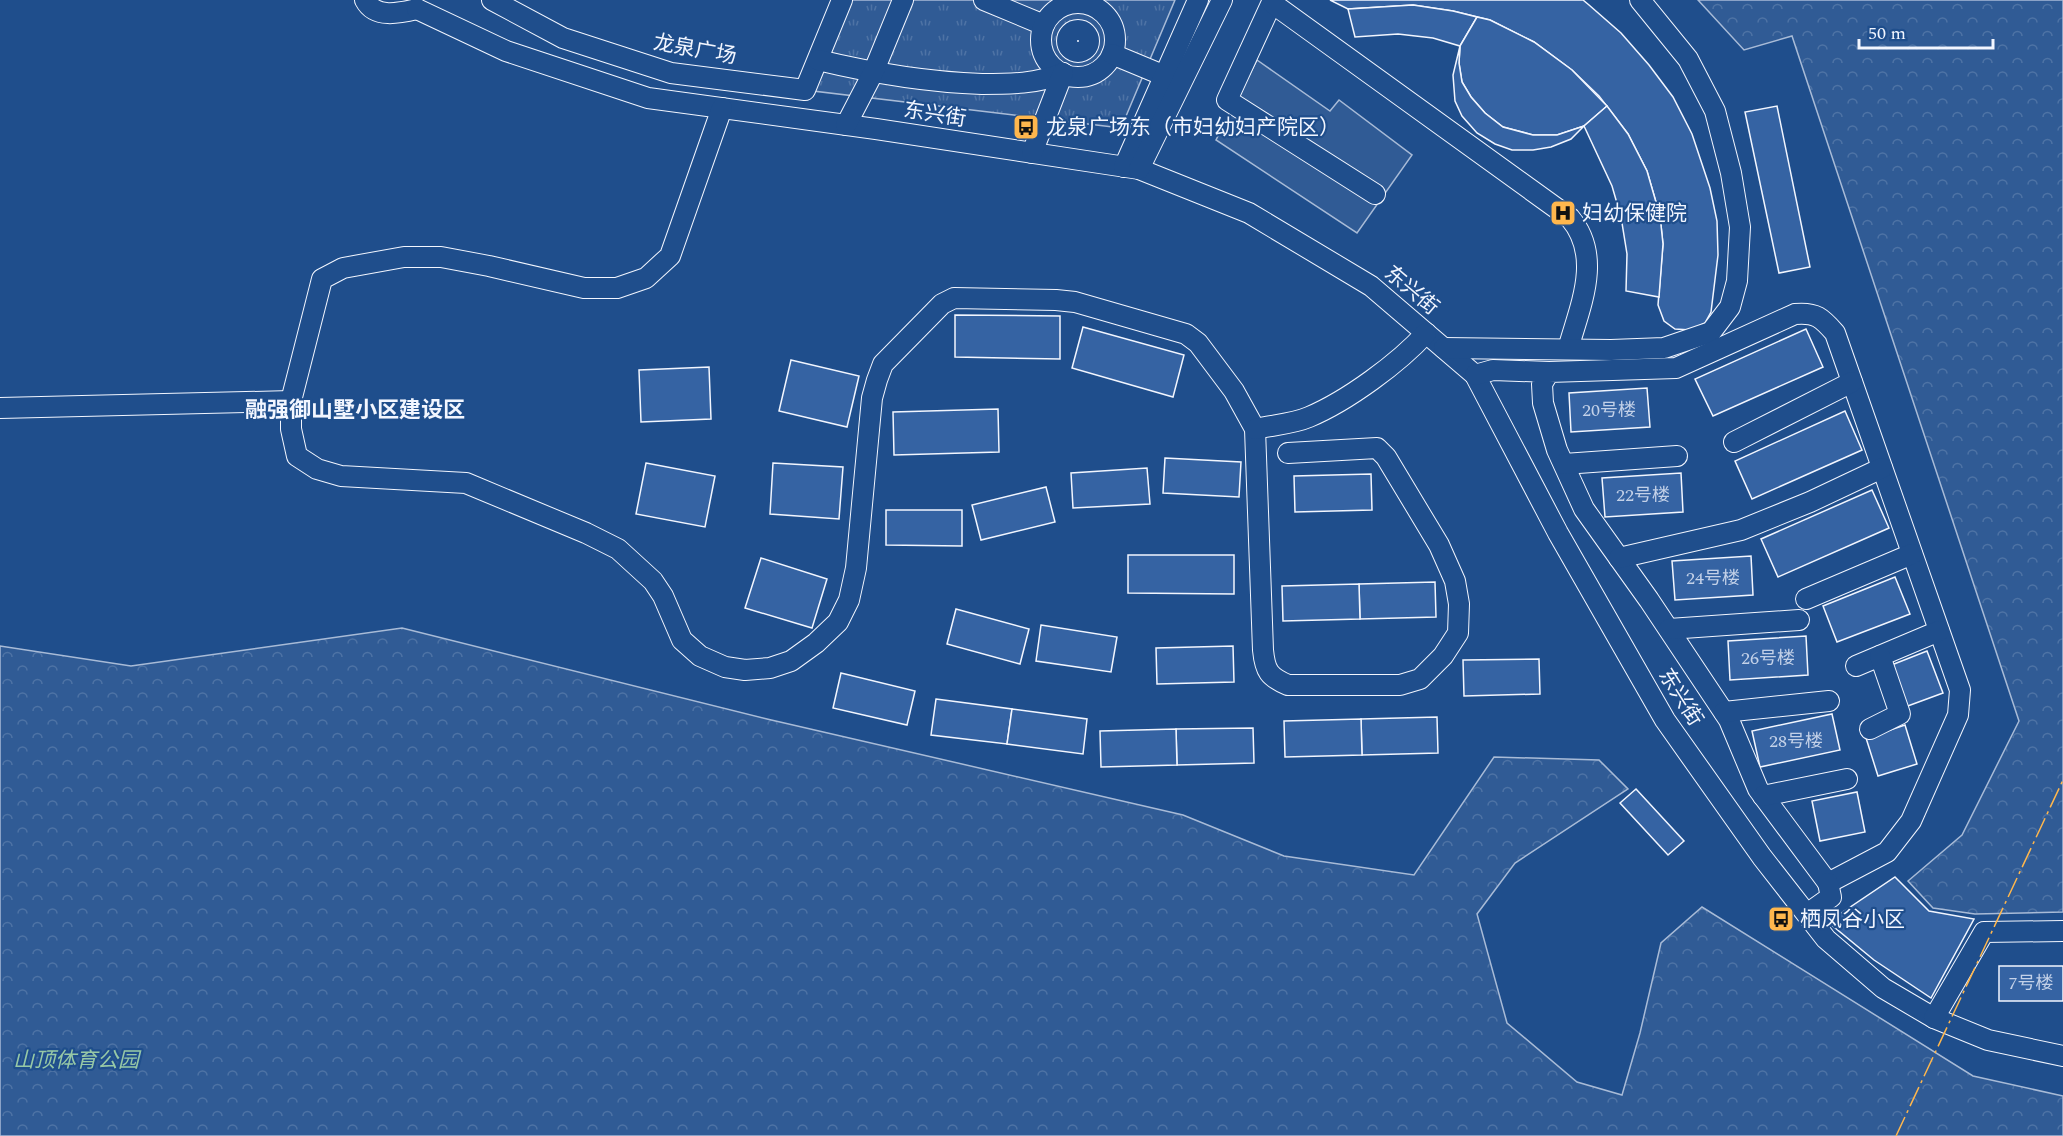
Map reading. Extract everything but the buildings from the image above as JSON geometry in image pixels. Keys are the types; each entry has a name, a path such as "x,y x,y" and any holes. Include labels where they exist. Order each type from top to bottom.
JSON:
{"street":[{"path":"365,0 368,6 384,13 404,12 415,5"},
{"name":"龙泉广场","path":"492,0 572,41 670,73 805,90 842,0"},
{"path":"846,125 873,73 903,0"},
{"path":"984,0 1044,25"},
{"path":"1132,168 1165,76 1198,0"},
{"path":"1132,168 1222,0"},
{"path":"1444,348 1664,348 1712,332 1730,307 1737,281 1740,227 1731,173 1715,111 1688,59 1640,0"},
{"path":"1375,194 1227,100 1273,1 1570,218 1580,230 1585,245 1587,267 1586,286 1568,349"},
{"path":"1085,2 1098,8 1112,22 1116,42 1112,54 1101,70 1080,77 1063,73 1050,64 1041,45 1044,25 1050,15 1058,8 1068,4 1085,2"},
{"name":"东兴街","path":"415,5 506,51 648,98 1132,168 1249,213 1371,286 1475,375 1558,533 1665,720 1762,857 1826,939 1882,988 1934,1018 1988,1040 2063,1056"},
{"path":"562,70 572,41"},
{"path":"1112,54 1165,76"},
{"path":"818,60 873,73 922,80 996,84 1046,81 1063,73"},
{"path":"1032,153 1063,73"},
{"path":"722,108 670,256 646,278 617,288 584,288 441,257 404,257 344,268 322,279 291,401 291,429 297,456 317,469 341,476 466,483 586,533 618,549 653,581 663,596 682,640 700,656 725,667 745,670 770,668 791,661 816,643 838,622 849,600 856,568 872,398 883,364 942,304 954,298 1075,302 1186,334 1198,343 1234,391 1255,429 1264,665 1273,679 1288,686 1400,685 1420,679 1443,656 1458,633 1459,604 1455,581 1439,545 1386,457 1377,448 1288,453"},
{"path":"1475,375 1493,370 1549,372 1676,368 1795,314 1809,312 1824,320 1835,333 1960,690 1958,714 1911,821 1887,852 1828,883"},
{"path":"1255,429 1308,418 1341,400 1386,369 1426,333"},
{"path":"1549,372 1542,384 1543,404 1564,464 1584,509 1669,629 1724,712 1758,789 1828,883 1831,897 1807,915"},
{"path":"1734,442 1852,382"},
{"path":"0,408 291,401"},
{"path":"1564,464 1677,456"},
{"path":"1619,558 1741,530 1810,502 1882,468"},
{"path":"1806,599 1912,554"},
{"path":"1669,629 1799,620"},
{"path":"1856,666 1939,631"},
{"path":"1870,729 1900,714 1880,656"},
{"path":"1724,712 1829,701"},
{"path":"1763,796 1847,779"},
{"path":"1934,1018 1984,932 2063,931"}],"green space":[{"path":"842,0 1175,0 1121,128 805,90"},
{"path":"1698,0 2063,0 2063,912 1975,914 1933,908 1908,881 1962,835 2019,721 1792,36 1744,50"},
{"name":"山顶体育公园","path":"402,628 767,719 1183,815 1284,856 1414,875 1494,757 1599,760 1628,789 1515,863 1477,914 1507,1023 1577,1082 1622,1095 1640,1033 1661,943 1702,907 1973,1076 2063,1096 2063,1136 0,1136 0,646 131,666"}],"shaded area":[{"path":"1257,60 1330,111 1339,100 1412,155 1357,233 1216,140"}],"power":[{"path":"1896,1136 2063,780"}],"place":[{"name":"龙泉广场东（市妇幼妇产院区）","path":"1026,127"},
{"name":"妇幼保健院","path":"1563,213"},
{"name":"栖凤谷小区","path":"1781,919"}],"district":[{"name":"融强御山墅小区建设区","path":"355,409"}]}
